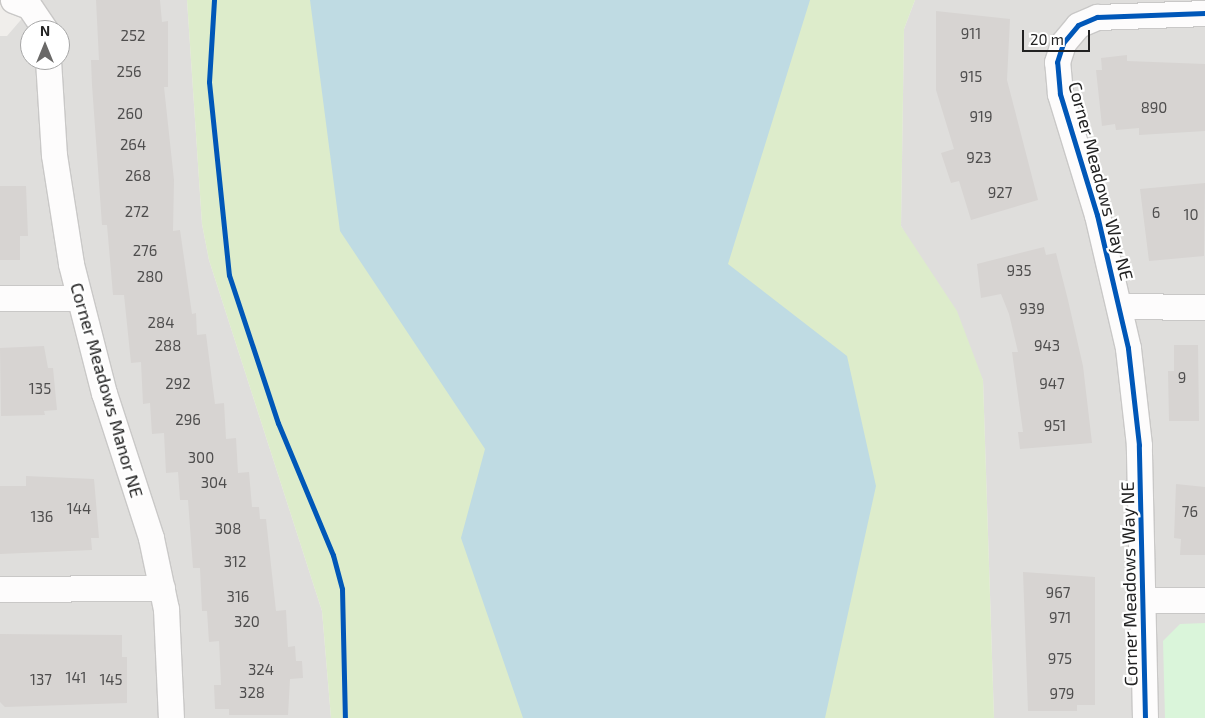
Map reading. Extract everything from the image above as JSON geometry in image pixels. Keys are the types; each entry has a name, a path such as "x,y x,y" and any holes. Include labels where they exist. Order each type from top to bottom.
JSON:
{"street":[{"path":"13,0 29,6 38,20"},
{"name":"Corner Meadows Way NE","path":"1144,718 1144,600 1139,445 1121,306 1060,94 1057,62 1063,43 1078,25 1097,17 1205,13"},
{"name":"Corner Meadows Manor NE","path":"49,70 58,191 79,298 162,588 170,650 171,718"},
{"path":"0,298 79,298"},
{"path":"1121,306 1205,307"},
{"path":"0,589 162,588"},
{"path":"1144,600 1205,600"}],"shaded area":[{"path":"38,0 187,0 202,224 209,260 322,611 331,718 0,718 0,36 7,36 20,21 20,70 70,70 70,20 21,20"},
{"path":"915,0 1205,0 1205,718 994,718 983,380 901,226 904,29"}],"green space":[{"path":"187,0 915,0 904,29 901,226 957,311 983,380 994,718 331,718 322,611 209,260 202,224"},
{"path":"1205,623 1205,718 1165,718 1163,641 1180,624"}],"water":[{"path":"310,0 810,0 728,264 847,356 876,486 825,718 523,718 461,538 485,449 340,231"}],"building":[{"path":"96,0 160,0 162,22 168,21 168,87 164,87 174,180 173,231 180,230 192,314 196,313 197,335 206,334 215,404 224,403 226,439 236,438 238,473 249,472 252,507 259,507 260,519 266,519 276,611 286,610 288,647 295,646 296,661 302,661 303,678 290,679 288,715 229,715 229,709 215,709 214,685 221,685 219,641 209,642 207,611 202,611 200,568 193,568 188,500 180,500 178,472 166,473 164,433 152,434 150,403 143,404 141,362 131,363 124,295 113,295 107,225 102,225 92,85 91,60 99,60"},
{"path":"936,11 1010,19 1007,80 1038,200 971,220 959,181 951,183 941,153 954,149 936,90"},
{"path":"1127,55 1127,61 1205,64 1205,131 1139,135 1139,128 1116,130 1115,124 1102,126 1096,70 1102,70 1101,58"},
{"path":"1205,183 1204,256 1149,261 1140,189"},
{"path":"0,186 26,186 28,236 20,236 20,260 0,260"},
{"path":"1044,247 1046,255 1056,253 1068,300 1083,366 1092,443 1020,449 1018,432 1023,432 1012,352 1018,352 1009,314 1001,294 981,298 977,264"},
{"path":"1174,345 1198,345 1199,421 1169,421 1168,371 1174,371"},
{"path":"44,346 48,368 53,368 57,410 44,411 45,415 1,416 0,348"},
{"path":"26,476 94,479 99,538 91,538 92,550 0,554 0,486 26,486"},
{"path":"1176,484 1205,487 1205,555 1180,555 1181,539 1174,538"},
{"path":"1023,572 1095,577 1095,705 1077,705 1077,711 1028,711"},
{"path":"0,634 122,635 122,657 127,657 127,703 5,707 0,702"}],"cycle path":[{"path":"214,0 209,82 229,275 278,423 333,555 342,589 345,718"},
{"path":"1145,718 1139,445 1128,348 1097,215 1060,94 1057,62 1063,43 1078,25 1097,17 1205,13"}]}
